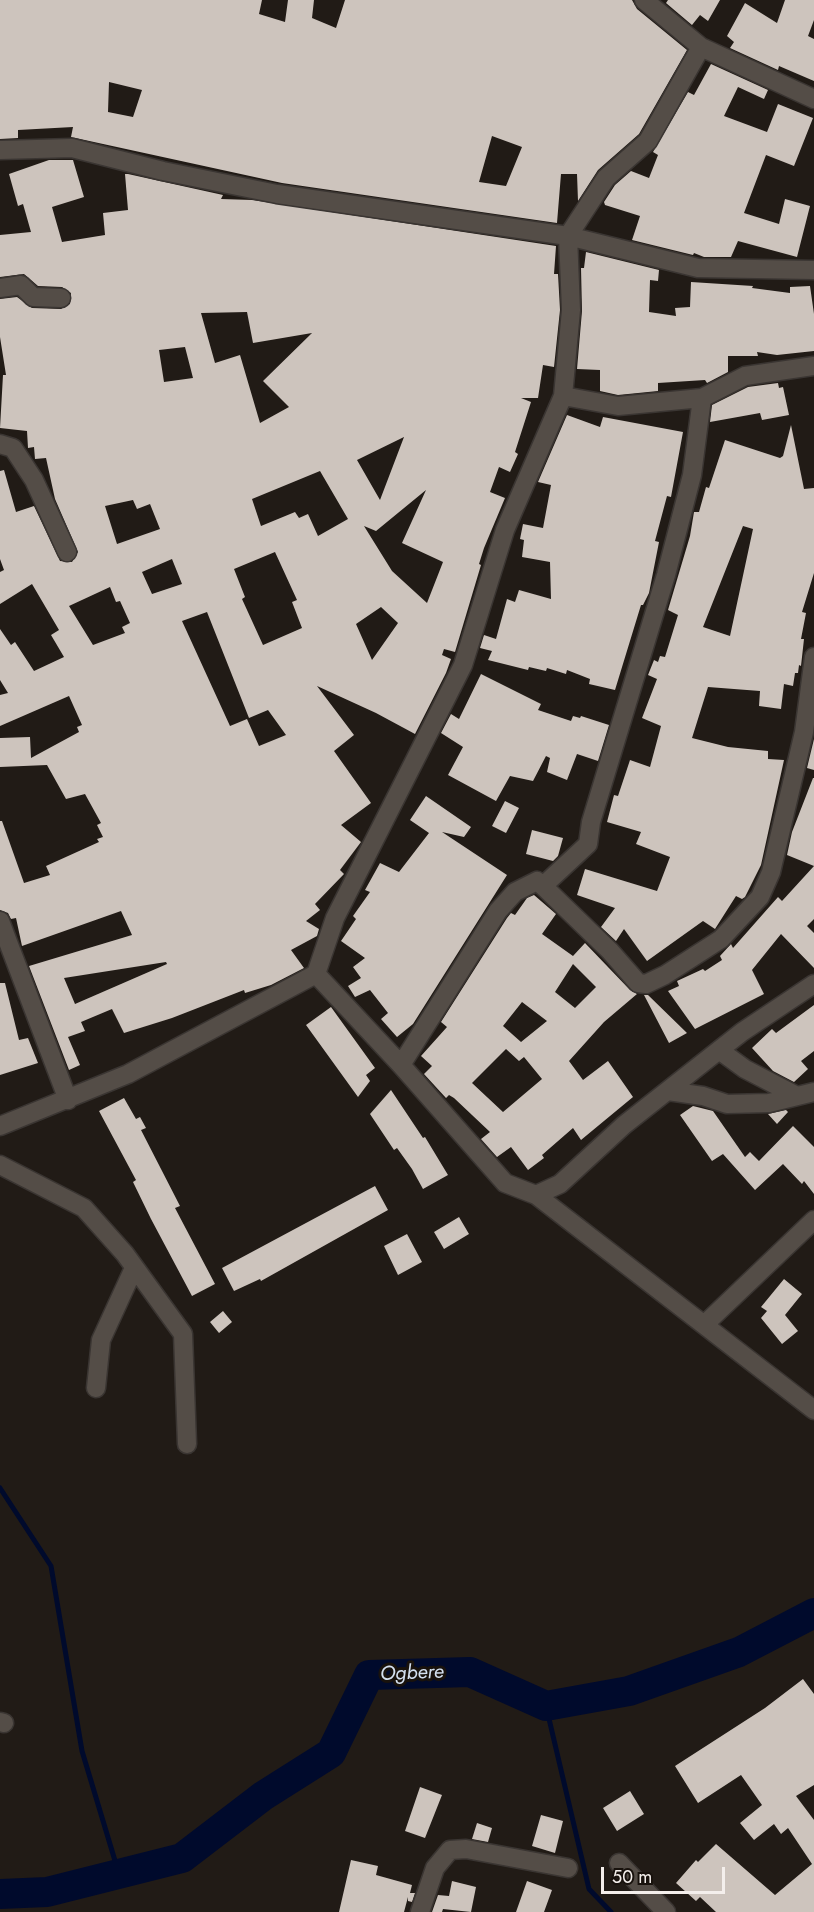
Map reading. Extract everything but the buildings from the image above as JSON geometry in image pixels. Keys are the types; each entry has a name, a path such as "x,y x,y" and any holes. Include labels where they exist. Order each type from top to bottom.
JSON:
{"street":[{"path":"644,0 701,46 814,99"},
{"path":"0,1126 128,1074 316,974 335,918 463,665 505,530 563,396 571,310 568,236 606,178 648,141 701,46"},
{"path":"0,150 72,148 163,171 277,194 568,236 698,268 814,270"},
{"path":"0,288 21,285 33,297 61,298"},
{"path":"563,396 618,406 702,398 745,376 814,366"},
{"path":"543,886 588,844 591,822 666,575 692,475 702,398"},
{"path":"0,444 12,448 34,480 67,552"},
{"path":"401,1065 498,911 515,891 537,881 610,951 638,983 646,984 665,975 722,939 760,897 771,872 804,732 814,657"},
{"path":"0,921 16,970 68,1100"},
{"path":"316,974 401,1065 505,1183 536,1195 814,1410"},
{"path":"536,1195 560,1184 624,1125 719,1050 814,984"},
{"path":"719,1050 744,1070 805,1094"},
{"path":"668,1091 703,1096 727,1104 769,1103 805,1094"},
{"path":"0,1165 84,1208 134,1268 183,1334 187,1443"},
{"path":"705,1324 814,1220"},
{"path":"96,1388 101,1340 134,1268"},
{"path":"420,1912 435,1868 450,1850 466,1849 568,1868"},
{"path":"619,1863 666,1912"}],"waterway":[{"path":"0,1488 51,1566 82,1751 119,1874"},
{"name":"Ogbere","path":"0,1894 47,1892 182,1858 263,1796 331,1753 369,1675 470,1672 546,1706 629,1691 739,1652 814,1613"},
{"path":"546,1706 589,1889 611,1912"}]}
